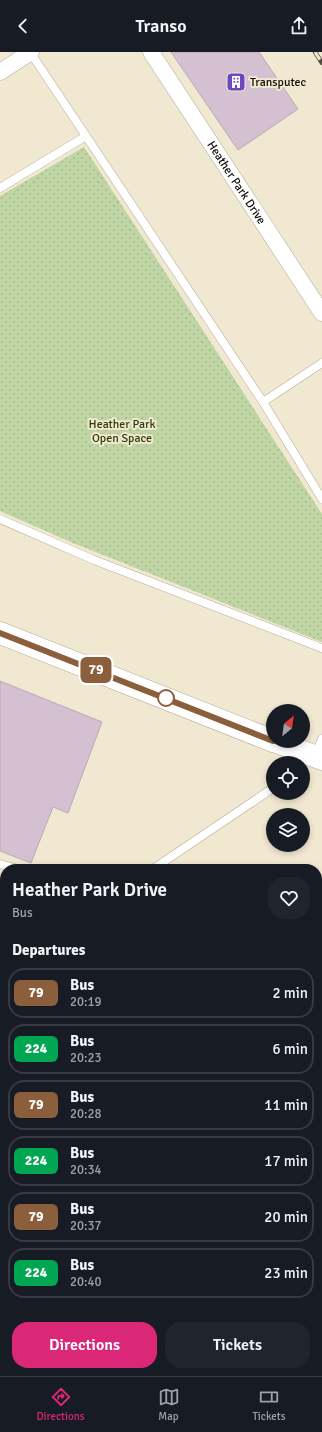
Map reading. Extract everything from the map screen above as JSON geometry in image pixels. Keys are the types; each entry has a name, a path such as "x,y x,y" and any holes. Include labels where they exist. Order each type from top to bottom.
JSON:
{"street":[{"path":"0,72 30,52"},
{"name":"Heather Park Drive","path":"151,52 322,313"},
{"path":"0,633 266,738"},
{"path":"295,748 313,754"}],"lane":[{"path":"30,52 263,402 322,499"},
{"path":"0,188 86,136"},
{"path":"263,402 322,363"},
{"path":"0,519 94,560 322,648"},
{"path":"160,864 266,793"}],"green space":[{"name":"Heather Park Open Space","path":"84,147 322,514 322,642 73,543 0,511 0,196"}],"building":[{"name":"Transputec","path":"171,52 259,52 298,109 238,150"},
{"path":"0,681 102,722 68,813 53,807 31,863 0,851"}],"railway":[{"path":"315,52 322,63"}],"bus line":[{"name":"79","path":"0,633 266,738"}],"place":[{"name":"Transputec","path":"236,82"}]}
